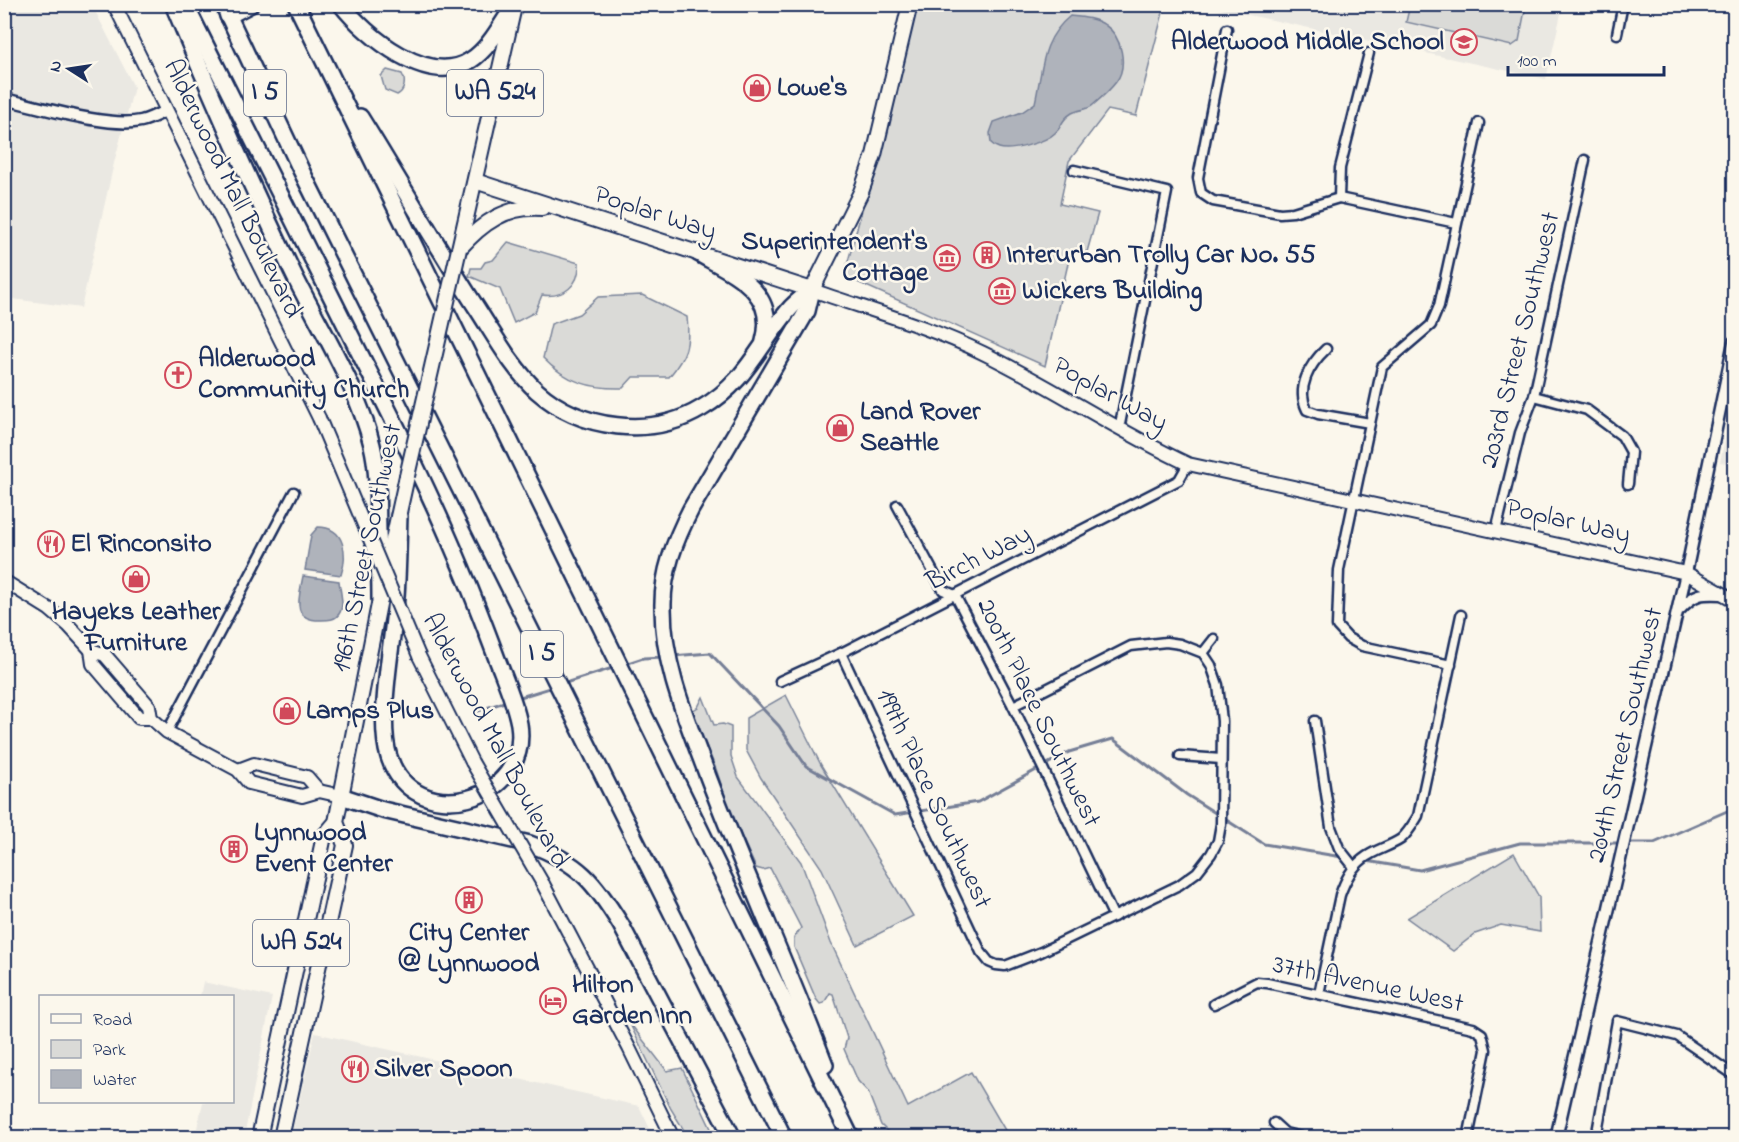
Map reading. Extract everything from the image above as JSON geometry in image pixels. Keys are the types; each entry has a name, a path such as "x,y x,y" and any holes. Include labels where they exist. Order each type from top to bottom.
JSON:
{"highway":[{"path":"173,4 207,86 294,275 354,394 364,420 372,445 377,480 380,599"},
{"path":"185,4 432,498 504,676 519,725 517,752 507,773 496,785 485,793 468,800 440,800 417,792 397,773 388,755 386,704 395,608 399,516"},
{"path":"225,10 251,4"},
{"name":"I 5","path":"296,4 852,1137"},
{"path":"341,4 359,24 397,53 424,66 449,69 461,66 473,59 483,49 514,5"},
{"name":"I 5","path":"225,10 301,170 784,1137"},
{"path":"313,40 438,249 498,341 518,370 536,390 566,411 599,423 628,427 659,425 701,409 722,395 742,376 789,309 812,290"},
{"path":"698,253 724,268 758,294 766,308 768,319 763,347"},
{"path":"812,290 807,311 679,532 666,577 663,606 664,637 680,701 729,831 805,1011 852,1137"},
{"path":"341,796 382,810 530,844 568,862 587,878 601,892 621,925 733,1137"}],"main road":[{"name":"Alderwood Mall Boulevard","path":"114,4 319,418 419,656 472,762 543,884 602,995 673,1137"},
{"path":"812,290 861,192 874,155 910,4"},
{"name":"196th Street Southwest","path":"259,1137 324,836 336,822 380,599 514,5"},
{"name":"Poplar Way","path":"475,181 920,326 983,352 1060,393 1119,429 1188,464 1686,573 1729,597"},
{"path":"459,249 475,231 490,219 514,210 531,207 559,209"},
{"path":"4,581 49,609 69,626 91,650 93,664 139,718 151,718 167,732 238,770 249,783 302,796 319,791 341,796"},
{"path":"238,770 254,764 307,777 319,791"},
{"name":"196th Street Southwest","path":"281,1137 345,845 336,822"}],"street":[{"path":"1617,34 1623,4"},
{"path":"1227,29 1198,177 1201,194 1213,201 1280,213 1293,212 1339,198 1456,223"},
{"path":"1339,198 1340,168 1369,53"},
{"path":"4,99 106,122 142,121 167,110"},
{"path":"1451,665 1362,646 1348,638 1337,626 1339,570 1382,367 1431,325 1438,306 1479,123"},
{"name":"203rd Street Southwest","path":"1496,531 1520,433 1534,396 1585,160"},
{"path":"1074,170 1167,192 1119,429"},
{"name":"204th Street Southwest","path":"1556,1137 1686,573 1734,342"},
{"path":"1326,349 1310,368 1305,383 1302,399 1307,410 1370,423"},
{"path":"1534,396 1587,410 1622,436 1631,452 1628,484"},
{"name":"Birch Way","path":"780,681 841,653 1179,480 1188,464"},
{"path":"167,732 294,492"},
{"name":"200th Place Southwest","path":"897,506 943,590 956,595 1013,706 1114,916"},
{"path":"1677,612 1696,595 1729,597"},
{"path":"1319,994 1340,894 1354,867 1364,858 1401,838 1418,816 1461,615"},
{"path":"1203,653 1214,639"},
{"path":"1013,706 1131,646 1166,642 1180,644 1203,653 1211,665 1218,685 1222,721 1221,824 1218,841 1197,872 1179,885 1114,916"},
{"name":"199th Place Southwest","path":"841,653 976,941 989,962 1005,966 1041,952 1114,916"},
{"path":"1315,721 1331,827 1339,848 1354,867"},
{"path":"1180,756 1221,759"},
{"name":"37th Avenue West","path":"1214,1004 1257,982 1473,1028 1482,1034 1486,1050 1468,1137"},
{"path":"1596,1137 1617,1021 1677,1036 1734,1075"},
{"path":"1274,1123 1285,1133 1305,1137"}],"shaded area":[{"path":"5,5 92,5 134,87 81,308 5,298"},
{"name":"Alderwood Middle School","path":"1202,5 1563,5 1546,79"},
{"path":"1734,398 1734,464 1720,462"},
{"path":"203,982 272,997 244,1137 195,1137 203,1103 234,1103 234,995 200,995"},
{"path":"315,1033 639,1106 654,1137 291,1137"},
{"path":"176,1133 195,1137 175,1137"}],"green space":[{"path":"1410,4 1526,5 1519,41 1512,46 1406,22"},
{"path":"918,5 1165,5 1136,116 1108,110 1069,161 1060,204 1098,213 1087,252 1071,250 1045,366 844,276"},
{"path":"387,70 402,74 403,88 397,95 385,90 381,76"},
{"path":"508,242 579,263 577,278 569,289 557,294 542,295 535,312 514,323 500,289 469,276 471,268 481,268 485,262 493,260"},
{"path":"642,295 687,317 686,349 669,377 633,377 623,388 600,387 570,378 543,358 551,324 579,314 598,297"},
{"path":"786,695 821,765 913,916 857,945 822,869 761,778 746,750 746,718"},
{"path":"703,697 714,725 723,724 731,727 731,756 738,777 801,862 831,943 908,1107 971,1072 1009,1137 893,1137 881,1125 868,1092 858,1081 844,1049 847,1038 833,994 830,993 824,1003 820,1004 816,999 794,947 794,938 801,928 770,868 763,870 756,868 731,814 716,769 705,743 700,738 692,711 698,707"},
{"path":"1514,853 1539,897 1540,932 1501,925 1475,934 1453,951 1407,918"},
{"path":"629,1022 667,1071 682,1068 715,1137 688,1137 671,1109"}],"water":[{"path":"1070,16 1097,21 1111,30 1116,36 1121,52 1120,75 1091,107 1068,116 1051,136 1020,147 1004,149 996,147 991,143 990,133 994,122 1022,112 1035,103 1048,45 1060,25"},
{"path":"318,527 334,532 342,543 344,559 341,575 305,570 311,535"},
{"path":"303,576 339,581 342,602 341,611 337,616 329,620 305,617 299,607"}],"waterway":[{"path":"672,656 710,653 779,726 806,766 895,815 978,802 1069,752 1113,739 1187,795 1264,844 1342,857"},
{"path":"625,664 643,658 663,657"},
{"path":"562,684 616,667"},
{"path":"517,698 553,687"},
{"path":"475,712 507,701"},
{"path":"1349,858 1420,870 1520,843 1654,843 1734,808"}],"place":[{"name":"Alderwood Middle School","path":"1464,42"},
{"name":"Lowe's","path":"757,88"},
{"name":"Interurban Trolly Car No. 55","path":"987,255"},
{"name":"Superintendent's Cottage","path":"947,258"},
{"name":"Wickers Building","path":"1002,291"},
{"name":"Alderwood Community Church","path":"178,375"},
{"name":"Land Rover Seattle","path":"840,428"},
{"name":"El Rinconsito","path":"51,544"},
{"name":"Hayeks Leather Furniture","path":"136,579"},
{"name":"Lamps Plus","path":"287,711"},
{"name":"Lynnwood Event Center","path":"234,849"},
{"name":"City Center @ Lynnwood","path":"469,900"},
{"name":"Hilton Garden Inn","path":"553,1001"},
{"name":"Silver Spoon","path":"355,1069"}]}
